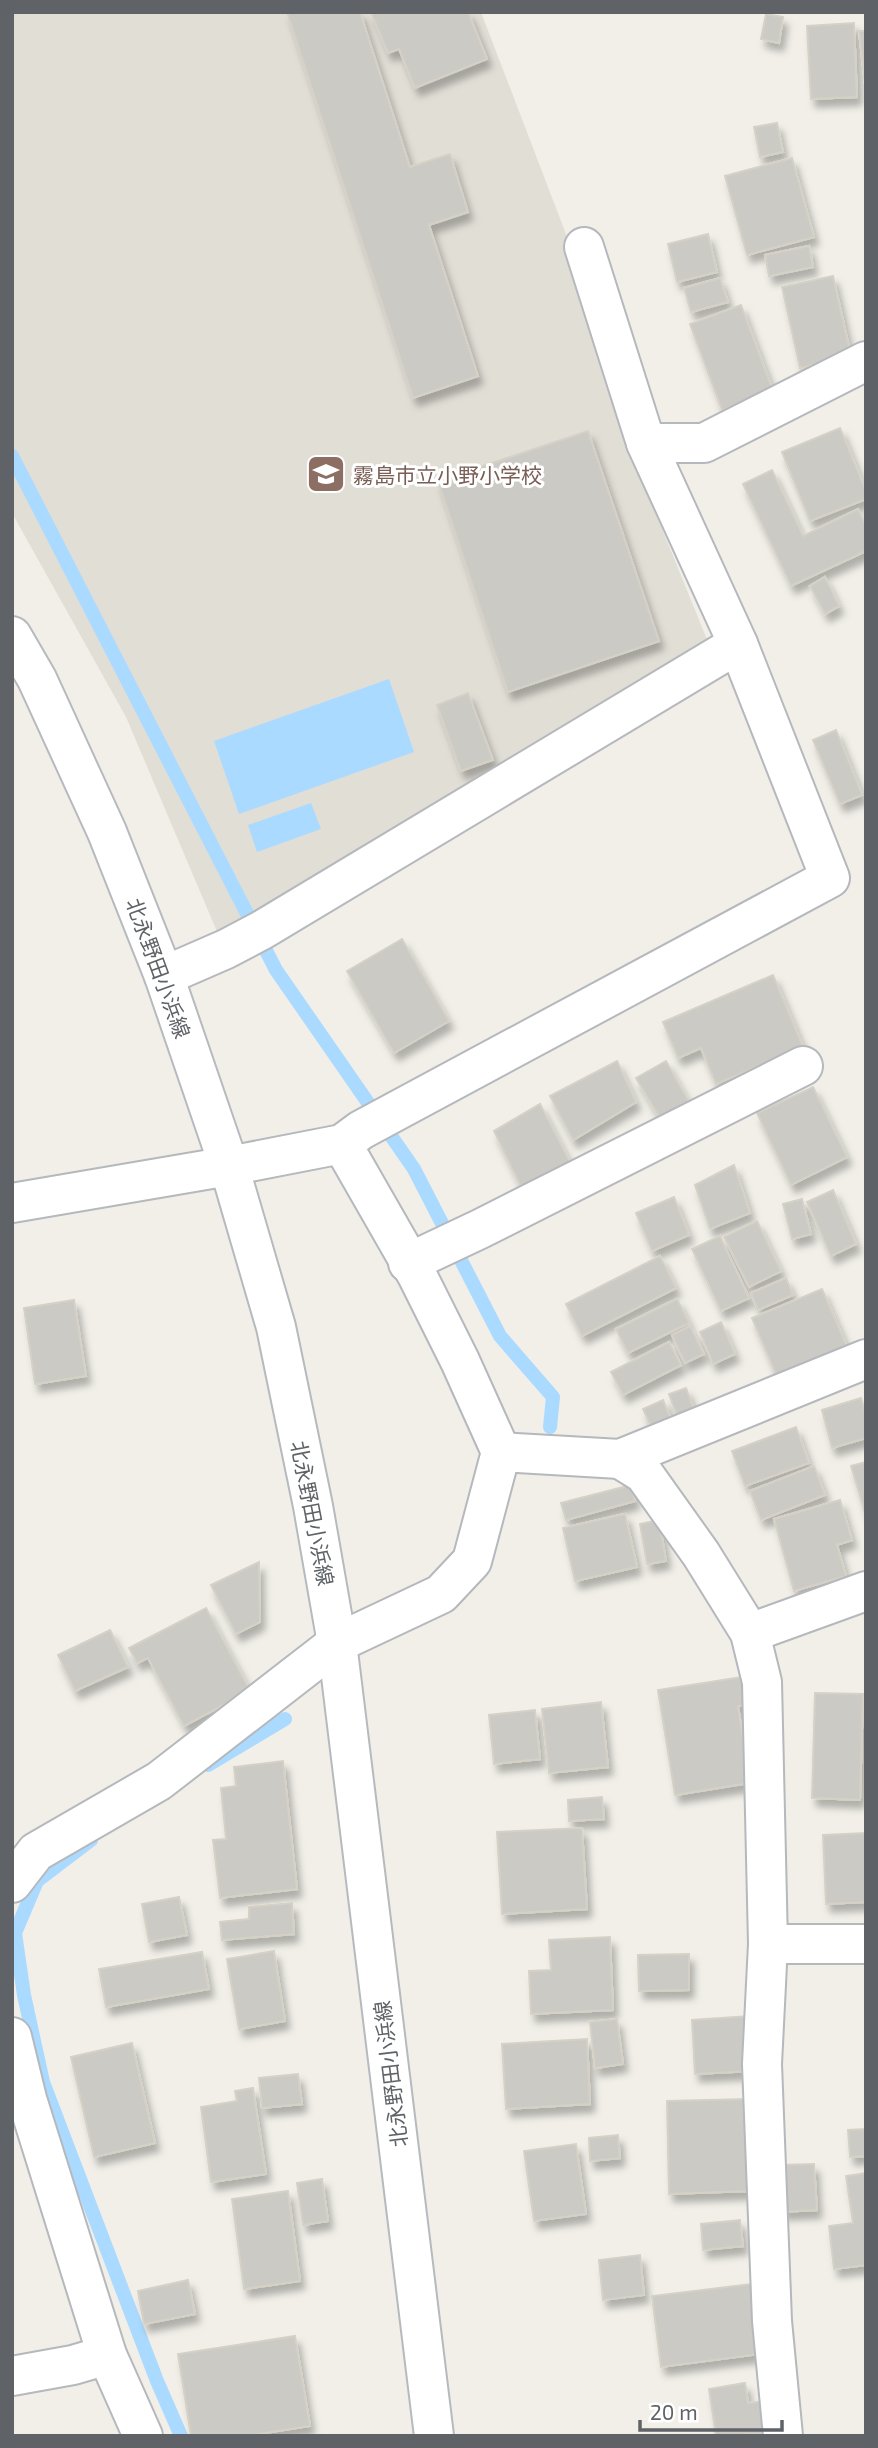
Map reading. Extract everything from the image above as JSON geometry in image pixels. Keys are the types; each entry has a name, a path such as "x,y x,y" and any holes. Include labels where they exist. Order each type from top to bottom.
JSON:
{"street":[{"path":"12,1203 229,1166 351,1137 830,878 738,644 646,443 584,247"},
{"path":"646,443 704,443 866,360"},
{"name":"北永野田小浜線","path":"12,636 37,679 107,832 164,976 229,1166 276,1328 313,1506 337,1643 434,2436"},
{"path":"164,976 262,930 738,644"},
{"path":"417,1258 803,1066"},
{"path":"12,1883 36,1852 159,1781 337,1643 441,1594 472,1561 501,1452 417,1275 417,1258 351,1137"},
{"path":"612,1458 866,1359"},
{"path":"501,1452 612,1458 644,1474 701,1554 750,1633 762,1682 768,1944 762,2064 772,2321 783,2436"},
{"path":"750,1633 866,1591"},
{"path":"768,1944 866,1944"},
{"path":"12,2037 27,2099 107,2355 143,2436"},
{"path":"12,2376 73,2365 107,2355"}],"shaded area":[{"name":"霧島市立小野小学校","path":"12,12 481,12 639,425 624,435 710,647 221,941 126,717 12,513"}],"water":[{"path":"389,679 414,752 239,814 214,741"},
{"path":"311,803 321,829 257,852 248,825"}],"building":[{"path":"287,12 360,12 410,167 450,154 468,212 429,225 478,376 413,398"},
{"path":"371,12 468,12 487,59 415,88 399,49 388,53"},
{"path":"766,14 783,17 779,43 761,39"},
{"path":"854,23 857,97 811,99 807,26"},
{"path":"859,31 866,31 866,93"},
{"path":"777,123 783,152 760,157 754,127"},
{"path":"792,158 814,237 747,255 725,176"},
{"path":"708,234 717,272 677,282 668,244"},
{"path":"809,246 813,267 769,276 765,255"},
{"path":"833,276 851,356 800,368 782,287"},
{"path":"720,278 728,302 691,312 684,288"},
{"path":"741,305 773,391 722,410 690,324"},
{"path":"840,428 866,491 866,499 810,521 782,452"},
{"path":"588,431 659,641 508,692 438,481"},
{"path":"772,470 803,536 858,509 866,526 866,551 791,586 743,484"},
{"path":"825,577 839,606 825,614 810,586"},
{"path":"468,693 493,760 461,771 437,705"},
{"path":"836,730 862,795 840,804 813,740"},
{"path":"402,939 449,1021 394,1053 347,971"},
{"path":"773,975 803,1047 716,1084 701,1048 678,1058 663,1022"},
{"path":"617,1061 636,1102 573,1140 550,1096"},
{"path":"666,1061 689,1102 660,1118 636,1078"},
{"path":"813,1087 847,1157 791,1185 757,1113"},
{"path":"540,1104 573,1168 524,1193 494,1131"},
{"path":"734,1165 750,1213 710,1229 695,1185"},
{"path":"833,1190 856,1244 831,1256 807,1202"},
{"path":"674,1197 689,1235 652,1251 636,1213"},
{"path":"802,1199 811,1234 792,1239 783,1204"},
{"path":"757,1221 781,1271 749,1287 724,1237"},
{"path":"720,1236 749,1298 721,1311 692,1249"},
{"path":"660,1256 676,1288 582,1336 566,1304"},
{"path":"786,1278 793,1295 758,1310 751,1293"},
{"path":"822,1289 851,1356 781,1386 752,1318"},
{"path":"677,1299 689,1323 628,1353 616,1329"},
{"path":"74,1300 86,1376 35,1384 24,1308"},
{"path":"721,1322 735,1354 713,1364 700,1332"},
{"path":"690,1326 704,1354 685,1363 672,1335"},
{"path":"669,1342 681,1365 623,1395 611,1372"},
{"path":"686,1388 694,1410 677,1416 669,1394"},
{"path":"861,1398 866,1414 866,1438 832,1448 822,1410"},
{"path":"663,1400 672,1422 653,1431 643,1409"},
{"path":"796,1427 809,1463 745,1486 732,1451"},
{"path":"866,1462 866,1516 851,1466"},
{"path":"814,1466 825,1495 761,1520 750,1491"},
{"path":"631,1485 635,1501 566,1520 561,1503"},
{"path":"840,1500 852,1540 837,1545 846,1576 794,1591 774,1519"},
{"path":"625,1514 637,1567 575,1581 563,1528"},
{"path":"659,1520 666,1561 647,1564 640,1524"},
{"path":"259,1562 260,1622 236,1634 211,1585"},
{"path":"206,1608 250,1691 184,1726 148,1658 137,1663 129,1648"},
{"path":"110,1630 128,1667 75,1691 58,1655"},
{"path":"749,1676 753,1704 738,1706 750,1783 675,1795 658,1690"},
{"path":"815,1693 863,1694 860,1800 812,1798"},
{"path":"601,1702 608,1767 549,1773 542,1709"},
{"path":"535,1710 540,1759 494,1764 489,1715"},
{"path":"283,1761 297,1889 220,1898 213,1840 226,1839 221,1788 236,1786 234,1767"},
{"path":"602,1797 604,1819 569,1821 568,1800"},
{"path":"582,1828 587,1909 502,1914 497,1832"},
{"path":"866,1833 866,1902 826,1904 823,1835"},
{"path":"179,1897 187,1935 149,1942 142,1904"},
{"path":"292,1903 294,1934 222,1940 220,1922 249,1919 249,1907"},
{"path":"610,1937 613,2010 531,2014 529,1971 551,1970 549,1940"},
{"path":"274,1951 285,2021 239,2029 227,1959"},
{"path":"202,1952 209,1989 106,2007 99,1969"},
{"path":"689,1954 689,1990 639,1991 638,1955"},
{"path":"750,2016 753,2071 695,2074 692,2020"},
{"path":"617,2019 623,2064 595,2068 590,2022"},
{"path":"587,2039 590,2104 506,2109 502,2044"},
{"path":"132,2043 155,2143 94,2157 71,2057"},
{"path":"298,2074 302,2104 262,2108 259,2078"},
{"path":"253,2088 266,2174 211,2182 201,2107 237,2101 235,2091"},
{"path":"747,2099 750,2191 669,2194 667,2101"},
{"path":"866,2129 866,2156 850,2157 848,2130"},
{"path":"618,2135 620,2158 590,2161 589,2138"},
{"path":"576,2144 586,2214 534,2221 524,2151"},
{"path":"814,2164 817,2210 781,2212 779,2165"},
{"path":"866,2173 866,2265 834,2269 829,2226 853,2223 846,2176"},
{"path":"322,2179 328,2221 303,2225 297,2183"},
{"path":"288,2191 300,2281 244,2289 232,2199"},
{"path":"740,2220 743,2246 703,2250 701,2224"},
{"path":"640,2255 644,2295 603,2300 599,2260"},
{"path":"188,2280 195,2314 144,2324 138,2291"},
{"path":"751,2284 760,2354 661,2367 652,2296"},
{"path":"295,2336 310,2426 246,2436 191,2436 178,2354"},
{"path":"745,2383 748,2403 767,2401 772,2433 716,2436 709,2389"}],"waterway":[{"path":"12,456 276,970 414,1169 500,1336 553,1397 550,1427"},
{"path":"208,1765 285,1719"},
{"path":"91,1840 37,1881 15,1933 24,1995 43,2082 157,2381 181,2436"}],"place":[{"name":"霧島市立小野小学校","path":"326,474"}]}
